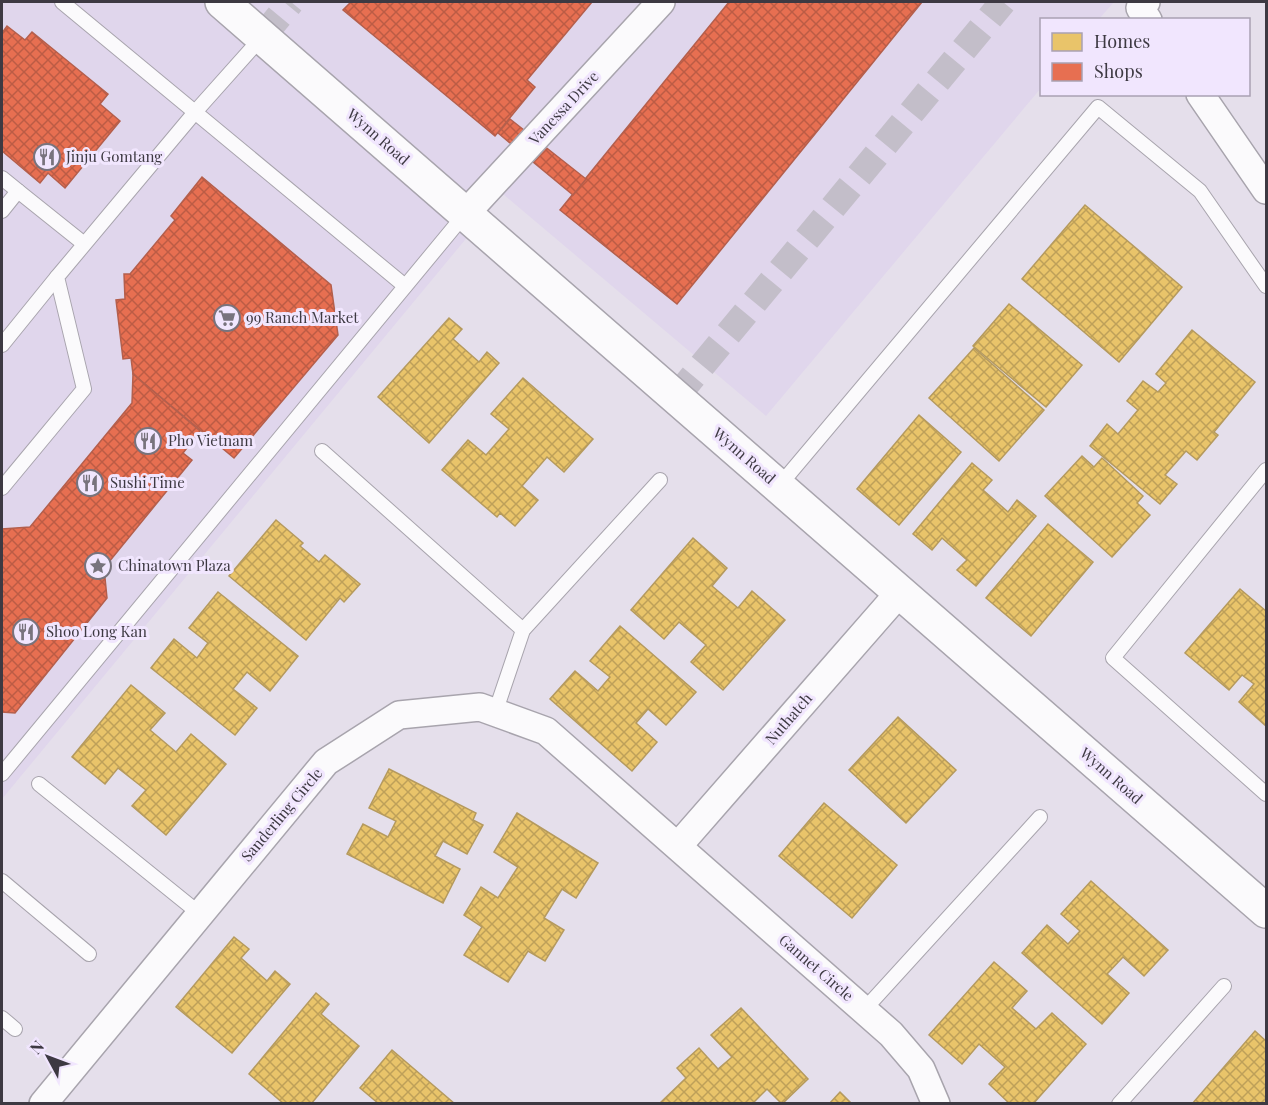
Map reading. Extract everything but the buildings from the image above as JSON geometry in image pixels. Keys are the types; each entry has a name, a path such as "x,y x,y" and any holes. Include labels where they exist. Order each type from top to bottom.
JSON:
{"street":[{"name":"Wynn Road","path":"222,2 1266,911"},
{"name":"Vanessa Drive","path":"466,213 661,2"},
{"path":"1201,96 1266,190"},
{"name":"Nuthatch","path":"678,846 900,592"},
{"name":"Sanderling Circle","path":"43,1104 326,762 399,715 480,707 546,731 678,846"},
{"name":"Gannet Circle","path":"678,846 891,1034 921,1069 936,1104"}],"lane":[{"path":"62,2 405,286"},
{"path":"2,345 83,243 262,37"},
{"path":"779,486 1098,107 1200,191 1266,286"},
{"path":"2,178 83,243"},
{"path":"2,211 18,191"},
{"path":"2,774 466,213"},
{"path":"2,488 84,389 57,277"},
{"path":"322,451 523,630"},
{"path":"1266,470 1113,658 1266,794"},
{"path":"495,713 523,630 660,480"},
{"path":"39,784 200,914"},
{"path":"864,1010 1040,817"},
{"path":"2,881 89,954"},
{"path":"1119,1104 1224,986"},
{"path":"2,1018 15,1029"}],"shaded area":[{"path":"2,2 1114,2 1100,18 1040,18 1040,89 766,416 503,194 2,799"}],"tunnel":[{"path":"262,37 291,2"},
{"path":"676,397 1003,2"}],"place":[{"name":"Jinju Gomtang","path":"47,157"},
{"name":"99 Ranch Market","path":"227,318"},
{"name":"Pho Vietnam","path":"148,441"},
{"name":"Sushi Time","path":"90,483"},
{"name":"Chinatown Plaza","path":"98,566"},
{"name":"Shoo Long Kan","path":"26,632"}]}
